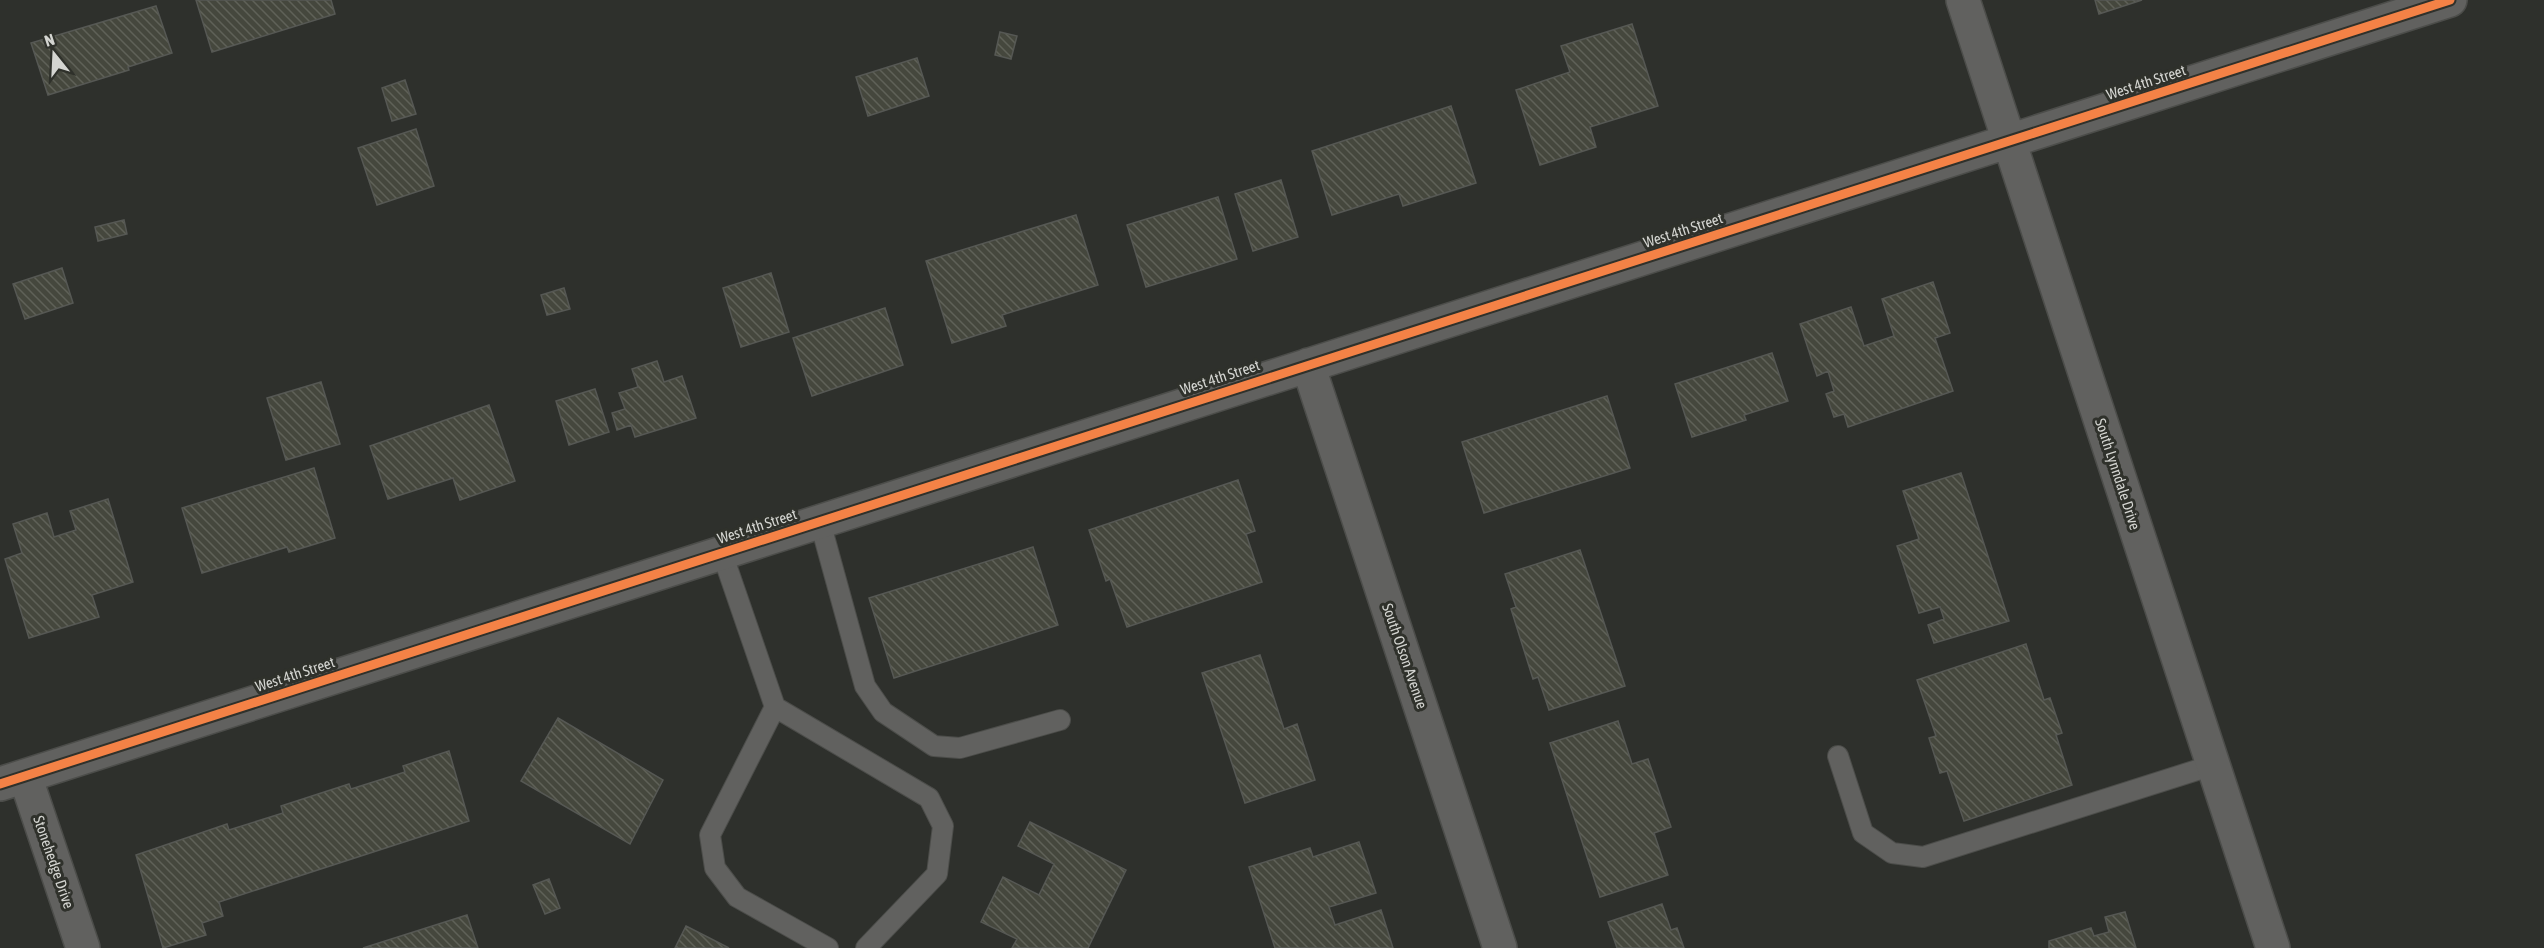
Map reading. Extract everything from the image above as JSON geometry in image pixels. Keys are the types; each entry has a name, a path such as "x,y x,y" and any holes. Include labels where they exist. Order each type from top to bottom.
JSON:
{"street":[{"name":"South Lynndale Drive","path":"1963,0 2273,948"},
{"name":"West 4th Street","path":"12,780 2450,0"},
{"name":"South Olson Avenue","path":"1308,364 1500,948"},
{"name":"Stonehedge Drive","path":"12,780 83,948"}],"lane":[{"path":"820,522 866,686 883,712 934,746 960,748 1060,720"},
{"path":"722,553 774,707 929,798 943,826 937,874 866,948"},
{"path":"774,707 710,835 715,868 737,897 828,948"},
{"path":"1838,756 1863,833 1892,853 1923,857 2213,765"}],"building":[{"path":"196,0 331,0 335,14 212,52"},
{"path":"2095,0 2142,0 2099,14"},
{"path":"156,6 172,53 128,67 129,70 48,95 31,43"},
{"path":"1632,24 1658,106 1590,127 1596,147 1540,165 1516,90 1570,72 1561,46"},
{"path":"1000,32 1017,36 1011,59 995,55"},
{"path":"917,58 929,96 868,116 856,77"},
{"path":"405,80 416,114 392,121 382,88"},
{"path":"1451,106 1476,183 1403,206 1399,194 1332,215 1312,151"},
{"path":"416,129 434,186 377,205 358,148"},
{"path":"1281,180 1298,237 1253,251 1235,194"},
{"path":"1218,197 1237,259 1146,287 1127,225"},
{"path":"1076,215 1098,285 1002,315 1006,326 952,343 926,261"},
{"path":"124,220 127,234 98,241 95,227"},
{"path":"62,268 73,303 25,319 13,284"},
{"path":"771,273 789,332 741,347 723,288"},
{"path":"1933,282 1950,333 1935,338 1953,391 1848,427 1844,414 1834,417 1826,394 1834,391 1828,371 1817,376 1800,324 1851,307 1864,346 1894,336 1882,299"},
{"path":"564,288 570,309 547,315 541,295"},
{"path":"885,308 903,365 812,396 793,338"},
{"path":"1772,353 1788,401 1744,415 1746,420 1692,437 1675,384"},
{"path":"657,361 664,382 682,376 696,418 635,437 631,425 617,430 612,413 625,409 619,393 638,387 632,369"},
{"path":"321,382 340,444 286,460 267,398"},
{"path":"595,389 609,432 569,445 556,401"},
{"path":"1607,396 1630,468 1484,513 1462,442"},
{"path":"489,405 515,481 460,500 453,478 388,499 370,446"},
{"path":"314,468 335,538 289,552 287,547 202,573 182,508"},
{"path":"1961,473 2009,621 1934,643 1928,625 1944,619 1940,607 1919,613 1897,546 1919,539 1903,491"},
{"path":"1238,480 1255,531 1246,534 1262,582 1127,627 1110,579 1106,581 1089,530"},
{"path":"108,499 133,582 92,595 99,617 29,638 5,559 22,553 13,524 47,513 54,537 76,530 70,511"},
{"path":"1033,547 1058,625 894,678 869,598"},
{"path":"1580,550 1625,686 1549,710 1538,677 1533,679 1511,609 1516,607 1505,574"},
{"path":"2026,644 2044,700 2050,698 2062,733 2056,735 2072,785 1964,821 1947,771 1940,773 1929,738 1936,736 1917,680"},
{"path":"1260,655 1284,729 1297,724 1315,780 1245,803 1202,673"},
{"path":"558,718 663,780 630,844 521,781"},
{"path":"1618,721 1632,764 1648,759 1671,827 1654,833 1668,875 1600,897 1550,743"},
{"path":"449,751 469,821 219,902 223,916 202,923 206,935 163,948 136,855 227,824 229,830 283,813 281,806 349,784 351,789 405,772 403,766"},
{"path":"1030,822 1126,870 1088,948 1012,948 1017,939 981,922 1003,877 1039,895 1054,864 1018,846"},
{"path":"1359,842 1376,893 1329,907 1335,925 1381,910 1393,948 1275,948 1249,867 1310,848 1313,857"},
{"path":"549,879 560,908 545,914 533,885"},
{"path":"1662,904 1671,930 1677,928 1684,948 1617,948 1608,922"},
{"path":"2125,912 2136,948 2049,948 2049,941 2091,928 2094,936 2109,932 2105,917"},
{"path":"467,915 478,948 363,948"},
{"path":"686,926 729,948 675,948"}],"cycle path":[{"path":"0,784 2450,0"}]}
